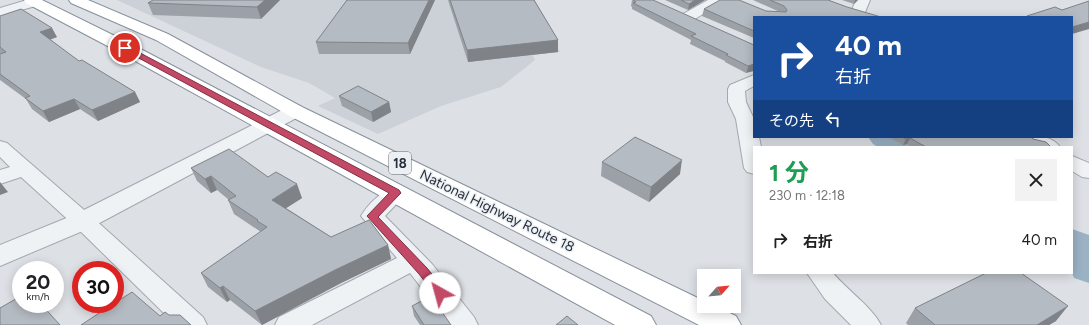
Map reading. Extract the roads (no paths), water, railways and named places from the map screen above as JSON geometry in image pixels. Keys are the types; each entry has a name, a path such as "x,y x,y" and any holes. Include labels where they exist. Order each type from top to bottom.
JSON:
{"highway":[{"name":"National Highway Route 18","path":"76,0 162,37 295,111 726,325"},
{"name":"National Highway Route 18","path":"32,1 125,48 641,325"}],"street":[{"path":"703,23 682,14 717,0"},
{"path":"0,12 32,1"},
{"path":"845,7 859,10"},
{"path":"753,80 736,89 737,102 745,119 753,161"},
{"path":"0,256 83,221 295,111"},
{"path":"1034,138 1048,146"},
{"path":"0,147 83,221 194,325"},
{"path":"1073,163 1089,172"},
{"path":"0,177 26,169"},
{"path":"396,193 372,216 413,260 465,325"},
{"path":"288,325 413,260"},
{"path":"820,274 834,292 868,325"}],"waterway":[{"path":"886,138 901,146"},
{"path":"1073,244 1084,250 1084,258 1089,267"}]}
